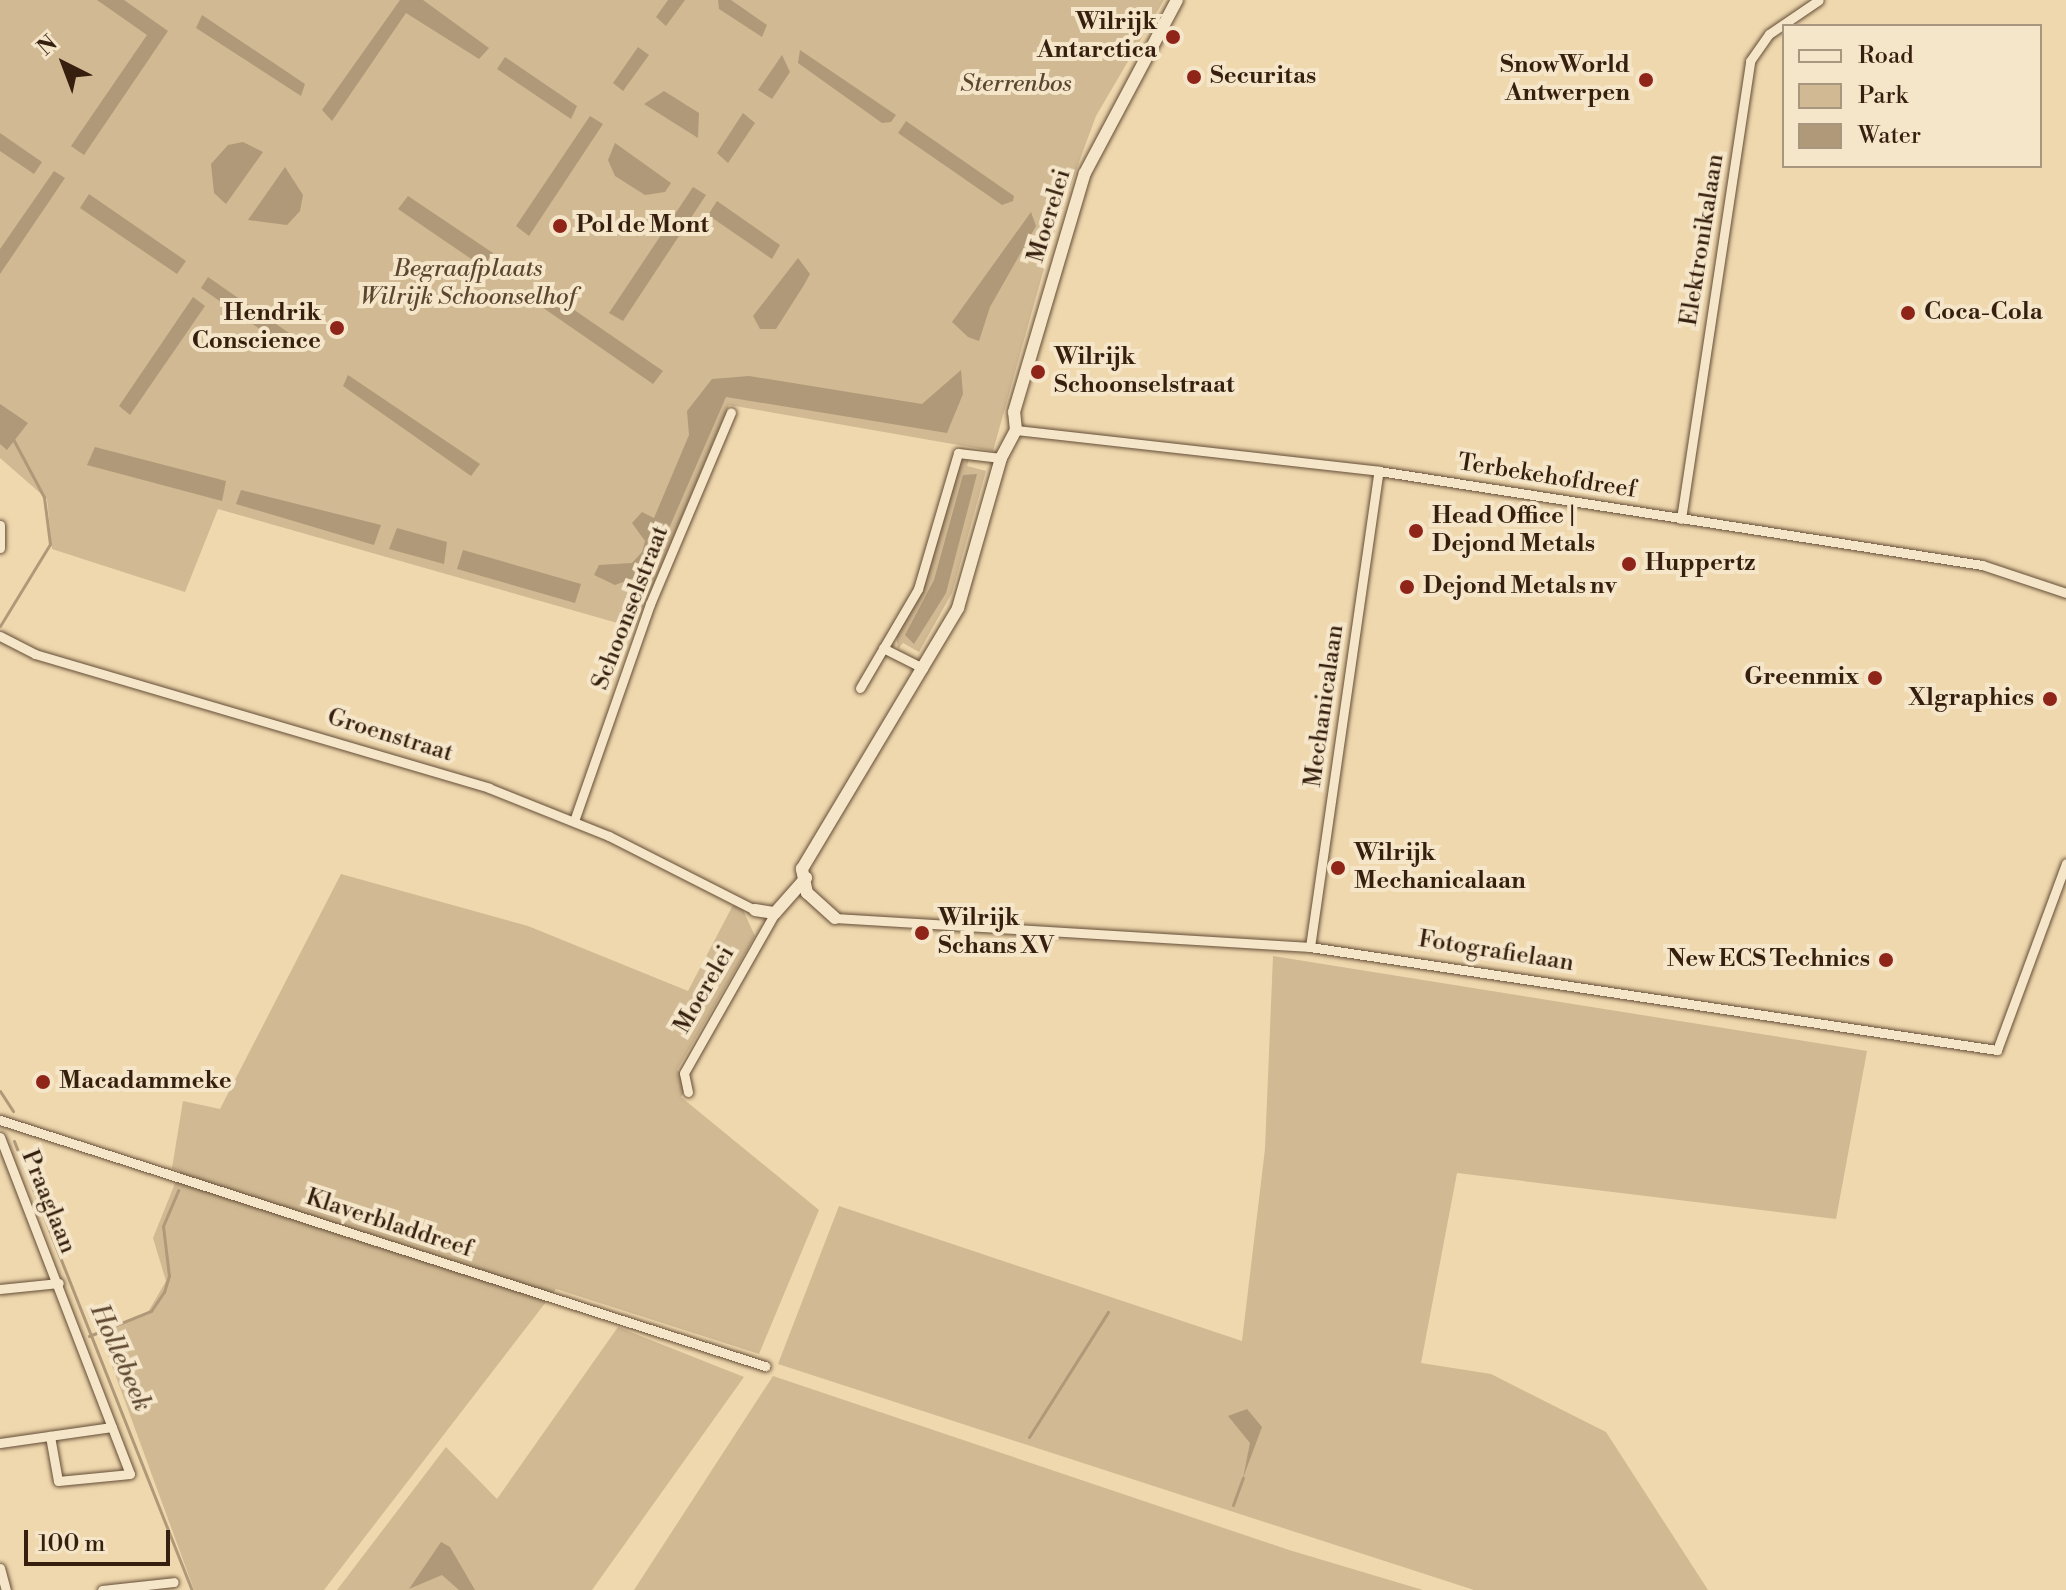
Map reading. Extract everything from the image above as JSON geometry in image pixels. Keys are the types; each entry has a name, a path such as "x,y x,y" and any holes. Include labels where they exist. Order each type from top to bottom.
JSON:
{"street":[{"name":"Moerelei","path":"688,1092 684,1073 775,913 802,883 818,845 958,608 1001,458 1016,430 1014,412 1085,173 1177,0"},
{"name":"Elektronikalaan","path":"1784,24 1819,0"},
{"name":"Elektronikalaan","path":"1681,519 1750,61 1769,34 1782,25"},
{"name":"Schoonselstraat","path":"574,821 650,604 731,412"},
{"name":"Terbekehofdreef","path":"1016,430 1379,471 1993,567 2066,593"},
{"path":"860,688 918,589 958,453 1001,458"},
{"name":"Mechanicalaan","path":"1310,947 1379,471"},
{"path":"0,525 0,548"},
{"name":"Groenstraat","path":"0,636 35,654 378,751 574,821 755,910"},
{"path":"883,648 923,668"},
{"name":"Fotografielaan","path":"802,883 835,918 1310,947 1997,1050 2066,863"},
{"path":"755,910 775,913"},
{"name":"Klaverbladdreef","path":"0,1120 765,1366"},
{"name":"Praaglaan","path":"0,1137 59,1283 130,1474 58,1481 50,1436"},
{"name":"Praaglaan","path":"0,1289 59,1283"},
{"path":"0,1443 112,1427"},
{"path":"0,1568 6,1590"},
{"path":"102,1590 174,1582"}],"green space":[{"name":"Begraafplaats Wilrijk Schoonselhof","path":"0,0 1164,0 1096,116 1057,222 993,451 729,405 635,628 218,509 185,592 52,549 47,499 0,458"},
{"path":"969,459 967,466 986,471 952,593 919,652 903,643 898,649 896,635 924,585 959,463"},
{"path":"341,874 528,926 688,991 733,905 743,910 755,936 677,1070 691,1081 681,1097 819,1210 759,1354 556,1289 324,1590 194,1590 100,1333 148,1312 166,1281 153,1238 180,1171 172,1168 183,1101 220,1109"},
{"path":"1273,956 1867,1051 1836,1219 1457,1173 1421,1363 1491,1374 1606,1432 1708,1590 1474,1590 778,1364 839,1206 1242,1341 1265,1149"},
{"path":"618,1327 744,1377 592,1590 337,1590 446,1447 497,1499"},
{"path":"773,1376 1289,1550 1423,1590 634,1590"}],"water":[{"path":"97,0 124,0 168,31 84,155 71,146 147,35"},
{"path":"400,0 423,0 489,48 479,59 406,13 332,121 322,110"},
{"path":"668,0 685,0 666,26 656,17"},
{"path":"718,0 731,0 767,25 762,37 719,9"},
{"path":"202,15 305,84 301,96 196,28"},
{"path":"638,47 649,55 623,91 613,83"},
{"path":"800,50 896,115 891,122 882,123 798,63"},
{"path":"782,55 790,72 772,99 758,90"},
{"path":"505,57 577,106 571,119 497,69"},
{"path":"664,91 699,113 698,138 644,104"},
{"path":"743,113 755,123 728,163 717,153"},
{"path":"590,116 603,124 529,236 516,226"},
{"path":"906,121 1014,196 1013,201 1002,205 898,133"},
{"path":"0,133 42,162 34,174 0,151"},
{"path":"243,142 263,152 226,204 214,193 211,164 228,145"},
{"path":"615,143 671,183 665,192 645,195 615,176 608,160"},
{"path":"285,167 303,195 300,211 287,225 248,220"},
{"path":"54,171 65,178 0,274 0,249"},
{"path":"693,187 706,195 623,321 609,313"},
{"path":"89,194 186,261 177,274 80,208"},
{"path":"408,196 493,253 483,267 398,209"},
{"path":"717,201 780,245 772,259 708,215"},
{"path":"1031,212 1036,226 990,307 979,341 968,337 952,322"},
{"path":"798,258 810,274 776,329 760,329 753,316"},
{"path":"208,277 292,335 284,346 201,288"},
{"path":"538,285 663,371 653,384 529,298"},
{"path":"193,297 205,306 130,415 119,406"},
{"path":"961,370 963,394 947,433 726,397 650,572 615,585 594,575 599,565 632,563 642,552 645,541 632,523 642,512 654,518 689,435 687,411 712,379 749,376 922,404"},
{"path":"348,375 480,464 471,476 343,386"},
{"path":"0,404 28,423 7,450 0,444"},
{"path":"95,447 226,481 222,501 87,465"},
{"path":"977,474 946,593 914,644 905,635 934,580 963,475"},
{"path":"241,490 381,525 374,545 236,504"},
{"path":"397,528 447,542 444,564 389,549"},
{"path":"463,550 581,584 575,603 457,569"},
{"path":"1247,1409 1262,1427 1243,1478 1250,1443 1228,1416"},
{"path":"441,1542 450,1547 475,1590 459,1590 442,1575 409,1589"}],"waterway":[{"name":"Hollebeek","path":"0,626 50,544 44,497 12,437"},
{"name":"Hollebeek","path":"0,1091 13,1111"},
{"name":"Hollebeek","path":"14,1141 192,1590"},
{"path":"89,1336 151,1311 164,1292 169,1276 163,1226 178,1190"},
{"path":"1029,1437 1108,1312"},
{"path":"1233,1505 1243,1478"}],"place":[{"name":"Wilrijk Antarctica","path":"1173,37"},
{"name":"Securitas","path":"1194,77"},
{"name":"SnowWorld Antwerpen","path":"1646,80"},
{"name":"Pol de Mont","path":"560,226"},
{"name":"Coca-Cola","path":"1908,313"},
{"name":"Hendrik Conscience","path":"337,328"},
{"name":"Wilrijk Schoonselstraat","path":"1038,372"},
{"name":"Head Office | Dejond Metals","path":"1416,531"},
{"name":"Huppertz","path":"1629,564"},
{"name":"Dejond Metals nv","path":"1407,587"},
{"name":"Greenmix","path":"1875,678"},
{"name":"Xlgraphics","path":"2050,699"},
{"name":"Wilrijk Mechanicalaan","path":"1338,868"},
{"name":"Wilrijk Schans XV","path":"922,933"},
{"name":"New ECS Technics","path":"1886,960"},
{"name":"Macadammeke","path":"43,1082"}],"park label":[{"name":"Sterrenbos","path":"1016,85"}]}
